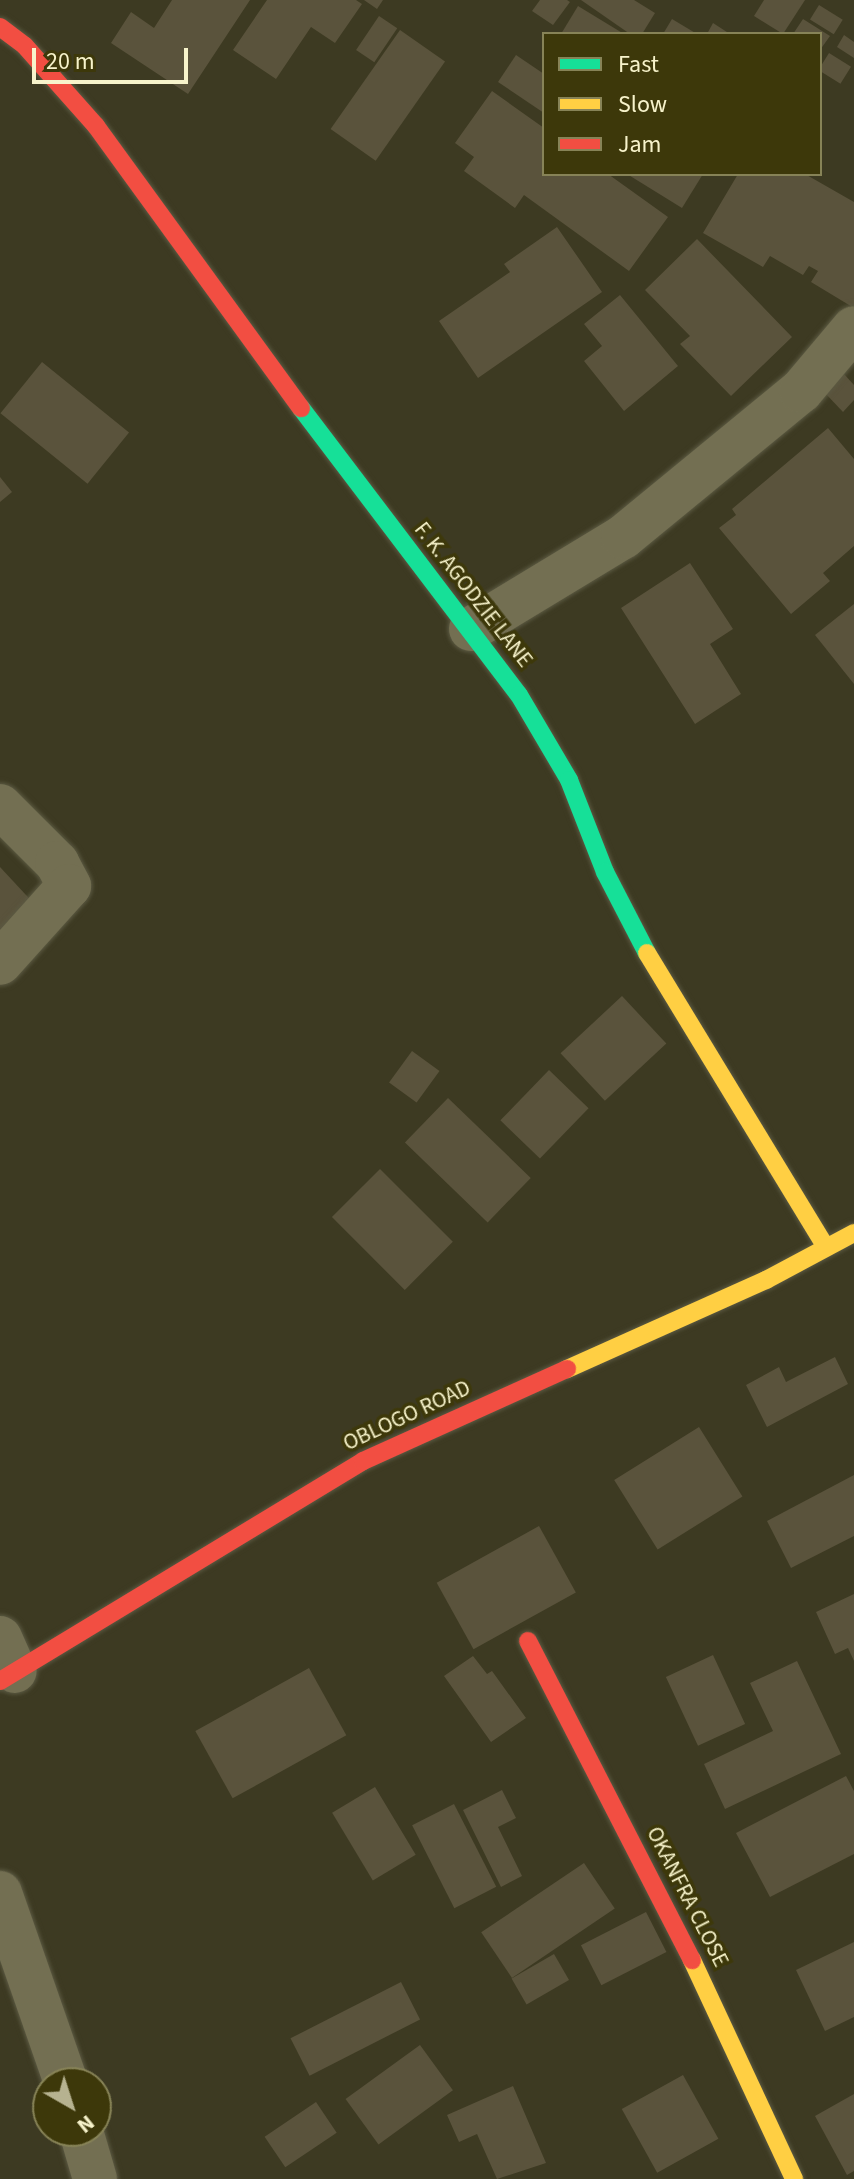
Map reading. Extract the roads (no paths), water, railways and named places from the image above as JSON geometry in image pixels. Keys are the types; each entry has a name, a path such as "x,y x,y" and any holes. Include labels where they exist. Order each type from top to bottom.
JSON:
{"street":[{"name":"F. K. AGODZIE LANE","path":"0,27 25,46 96,126 374,508 471,629 519,695 569,780 605,872 643,947 826,1247"},
{"path":"471,629 623,537 801,391 854,328"},
{"path":"0,806 57,863 69,886 0,963"},
{"name":"OBLOGO ROAD","path":"5,1663 363,1461 766,1280 854,1233"},
{"name":"OKANFRA CLOSE","path":"528,1641 681,1936 794,2179"},
{"path":"0,1893 60,2067"},
{"path":"86,2147 95,2179"}]}
